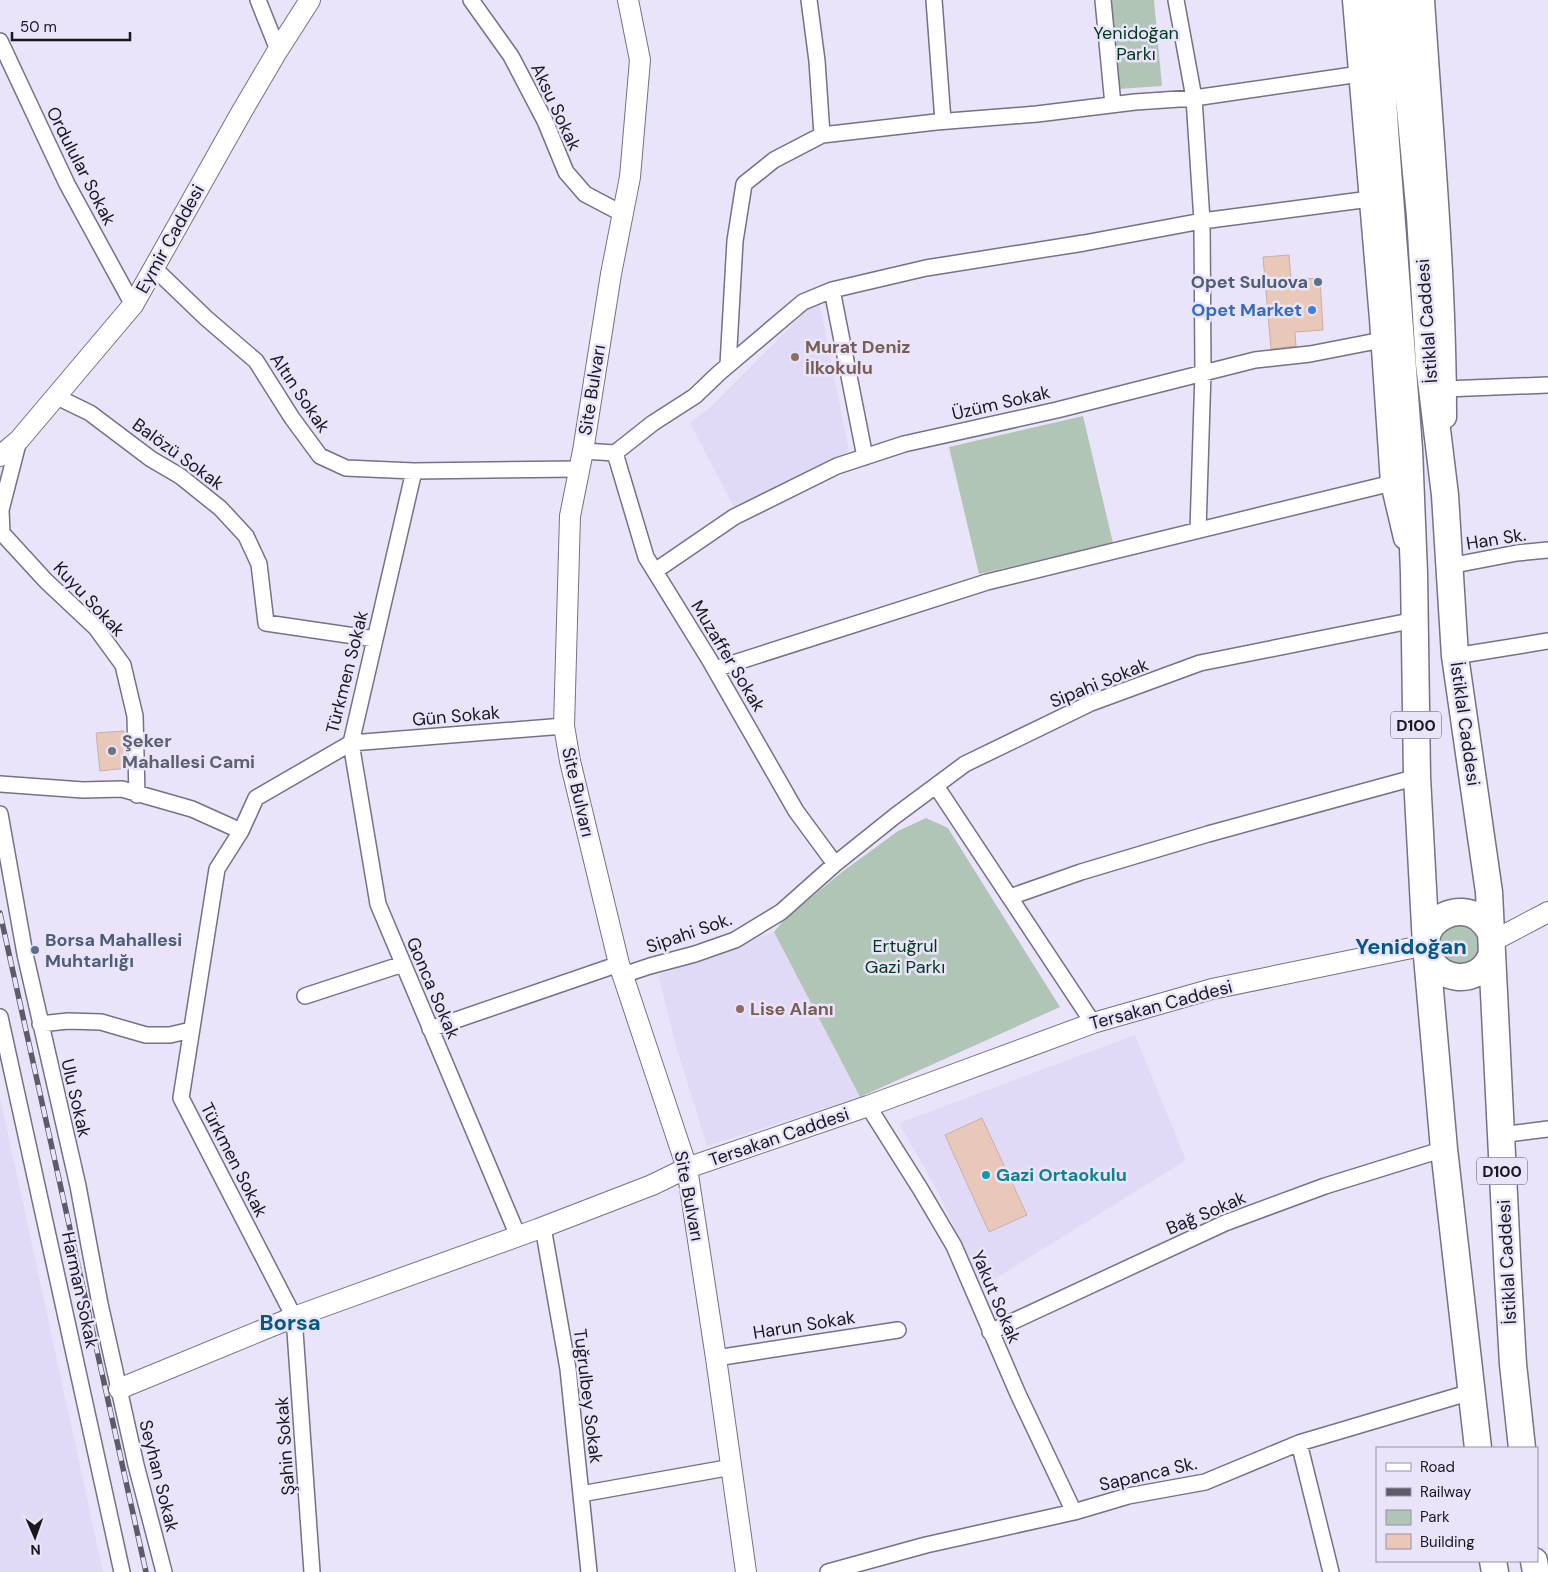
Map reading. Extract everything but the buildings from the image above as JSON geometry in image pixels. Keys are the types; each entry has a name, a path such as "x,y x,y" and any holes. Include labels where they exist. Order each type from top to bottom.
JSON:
{"highway":[{"name":"İstiklal Caddesi","path":"1377,0 1409,449 1414,573 1417,778 1426,945 1444,1149 1478,1447"},
{"name":"İstiklal Caddesi","path":"1400,0 1420,216 1429,364 1445,495 1455,656 1489,892 1513,1364 1522,1447"},
{"path":"1458,911 1478,917 1486,924 1491,943 1486,965 1478,973 1456,978 1436,968 1430,959 1426,945 1431,927 1438,919 1458,911"}],"main road":[{"path":"1354,0 1392,483 1414,573"},
{"path":"1423,0 1439,227 1445,389 1445,495"}],"street":[{"path":"258,0 278,50"},
{"name":"Eymir Caddesi","path":"0,456 19,440 133,306 153,267 278,50 310,0"},
{"name":"Aksu Sokak","path":"471,0 510,56 545,121 566,172 585,194 623,214"},
{"name":"Site Bulvarı","path":"628,0 640,60 630,177 610,274 581,460 570,516 564,726 570,761 621,970 687,1168 746,1572"},
{"path":"809,0 817,61 822,135"},
{"path":"934,0 944,121"},
{"path":"1103,0 1113,105"},
{"path":"1176,0 1194,98 1202,221 1203,372 1198,530"},
{"name":"Ordulular Sokak","path":"0,42 67,184 133,306"},
{"path":"728,365 735,240 744,184 774,160 822,135 944,121 1194,98 1360,74"},
{"path":"414,470 581,460 615,453 653,424 695,396 728,365 803,302 832,290 926,268 1084,243 1202,221 1370,199"},
{"name":"Altın Sokak","path":"153,267 206,318 256,361 292,418 320,456 346,468 414,470"},
{"path":"832,290 865,457"},
{"name":"Üzüm Sokak","path":"655,571 734,516 838,466 904,444 1057,410 1255,360 1310,354 1382,340"},
{"path":"1445,389 1548,385"},
{"name":"Balözü Sokak","path":"55,396 90,413 151,460 180,476 220,508 246,536 259,564 266,623 375,639"},
{"name":"Kuyu Sokak","path":"19,440 1,510 2,533 46,581 96,628 123,665 135,716 138,795"},
{"name":"Muzaffer Sokak","path":"615,453 646,557 715,669 796,811 835,864"},
{"name":"Türkmen Sokak","path":"294,1317 181,1098 217,869 241,831 256,798 351,744 414,470"},
{"path":"715,669 987,582 1392,483"},
{"name":"Han Sk.","path":"1449,566 1517,553 1548,550"},
{"name":"Sipahi Sokak","path":"835,864 965,764 1092,703 1200,663 1415,620"},
{"path":"1455,656 1548,641"},
{"name":"Gün Sokak","path":"351,744 564,726"},
{"name":"Gonca Sokak","path":"351,744 378,904 518,1236"},
{"path":"1010,898 1081,872 1199,836 1417,778"},
{"path":"0,784 83,790 122,790 192,809 241,831"},
{"path":"936,786 1093,1023"},
{"name":"Ulu Sokak","path":"0,814 25,954 78,1186 100,1304 119,1389"},
{"name":"Sipahi Sok.","path":"430,1029 621,970 650,966 695,954 735,940 781,912 835,864"},
{"path":"1491,943 1548,912"},
{"name":"Tersakan Caddesi","path":"119,1389 294,1317 543,1227 652,1185 687,1168 868,1106 1093,1023 1212,989 1426,945"},
{"path":"305,996 403,964"},
{"name":"Harman Sokak","path":"0,1016 122,1572"},
{"path":"40,1024 68,1021 101,1022 146,1035 170,1035 191,1030"},
{"name":"Yakut Sokak","path":"868,1106 954,1246 990,1332 1074,1512"},
{"path":"1500,1135 1548,1129"},
{"name":"Bağ Sokak","path":"990,1332 1225,1223 1325,1186 1444,1149"},
{"name":"Tuğrulbey Sokak","path":"543,1227 568,1369 589,1572"},
{"name":"Şahin Sokak","path":"294,1317 312,1572"},
{"name":"Harun Sokak","path":"716,1358 898,1330"},
{"name":"Seyhan Sokak","path":"119,1389 136,1465 164,1572"},
{"name":"Sapanca Sk.","path":"828,1572 926,1545 1074,1512 1128,1496 1204,1482 1300,1443 1471,1392"},
{"path":"1300,1443 1331,1572"},
{"path":"581,1494 732,1467"}],"shaded area":[{"name":"Murat Deniz İlkokulu","path":"813,304 820,306 849,451 735,509 690,423 709,408"},
{"name":"Lise Alanı","path":"774,932 860,1097 707,1146 675,1043 658,975"},
{"path":"1135,1035 1186,1160 982,1287 938,1192 899,1123"},
{"path":"0,1097 103,1572 0,1572"}],"green space":[{"name":"Yenidoğan Parkı","path":"1110,0 1154,0 1162,86 1118,89"},
{"path":"1083,416 1113,543 979,574 949,447"},
{"name":"Ertuğrul Gazi Parkı","path":"926,818 948,828 1060,1007 860,1097 774,932 784,920 842,872 898,831"},
{"path":"1465,921 1485,942 1475,964 1451,966 1437,949 1440,936 1448,926"}],"railway":[{"path":"0,913 146,1572"}],"place":[{"name":"Opet Suluova","path":"1318,282"},
{"name":"Opet Market","path":"1312,310"},
{"name":"Murat Deniz İlkokulu","path":"795,357"},
{"name":"Şeker Mahallesi Cami","path":"112,751"},
{"name":"Borsa Mahallesi Muhtarlığı","path":"35,950"},
{"name":"Lise Alanı","path":"740,1009"},
{"name":"Gazi Ortaokulu","path":"986,1175"}],"district":[{"name":"Yenidoğan","path":"1411,946"},
{"name":"Borsa","path":"290,1322"}]}
